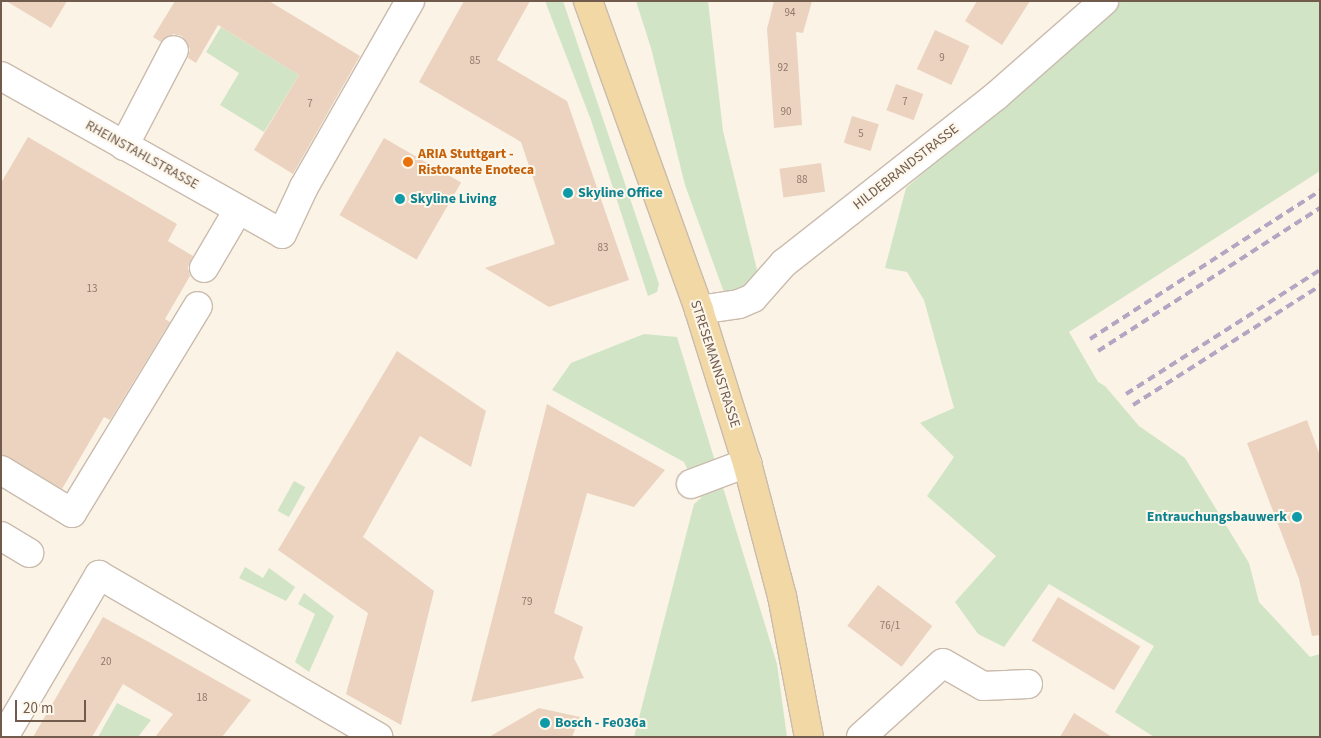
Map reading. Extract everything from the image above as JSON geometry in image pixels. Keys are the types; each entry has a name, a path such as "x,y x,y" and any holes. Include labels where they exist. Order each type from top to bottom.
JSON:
{"main road":[{"name":"STRESEMANNSTRASSE","path":"588,1 698,310 747,463 782,596 809,737"}],"street":[{"name":"RHEINSTAHLSTRASSE","path":"1,76 282,234 304,186 410,1"},
{"name":"HILDEBRANDSTRASSE","path":"698,310 740,304 753,298 784,263 996,96 1104,1"},
{"path":"124,146 174,50"},
{"path":"204,268 238,210"},
{"path":"1,470 72,513 198,306"},
{"path":"691,484 747,463"},
{"path":"1,536 29,553"},
{"path":"4,737 99,575 367,730"},
{"path":"861,737 942,663 983,686 1028,684"}],"green space":[{"path":"545,1 563,1 659,284 657,292 648,296 591,120"},
{"path":"636,1 708,1 723,131 760,282 726,298 685,185 651,48"},
{"path":"1122,1 1320,1 1320,171 1069,332 1098,382 1105,386 1139,426 1185,458 1249,563 1259,602 1310,657 1320,654 1320,737 1154,737 1115,712 1154,646 1049,584 1004,647 978,634 955,602 996,556 927,496 954,457 920,423 954,408 924,300 907,272 885,268 906,188"},
{"path":"221,27 299,75 264,132 220,105 239,73 206,52"},
{"path":"644,334 677,337 777,664 787,737 634,737 694,504 701,498 684,462 552,390 571,363"},
{"path":"294,481 305,487 289,517 278,511"},
{"path":"245,567 263,578 269,568 295,587 286,601 239,578"},
{"path":"304,593 334,616 309,672 295,662 315,614 298,604"},
{"path":"117,703 151,720 138,737 98,737"}],"building":[{"path":"6,1 67,1 51,28"},
{"path":"175,1 269,1 360,56 293,174 254,150 299,75 218,25 196,63 188,58 190,49 182,36 173,34 161,42 153,37"},
{"name":"Skyline Office","path":"464,1 530,1 497,60 567,101 629,280 549,307 485,268 555,244 521,142 419,82"},
{"path":"774,1 812,1 803,33 796,32 802,125 774,128 767,29"},
{"path":"977,1 1030,1 1002,45 965,21"},
{"path":"935,30 969,46 951,85 917,69"},
{"path":"896,84 923,94 914,120 886,110"},
{"path":"852,116 879,124 871,151 844,143"},
{"path":"28,137 177,224 168,241 193,256 188,267 190,276 165,319 170,322 110,420 104,417 62,489 1,454 1,183"},
{"name":"Skyline Living","path":"384,138 461,183 417,260 340,215"},
{"path":"821,163 825,192 783,198 779,169"},
{"path":"397,351 486,411 471,467 420,436 363,537 434,591 401,725 346,694 368,613 278,550"},
{"path":"547,404 665,470 634,507 587,493 554,613 583,627 574,658 584,678 471,702"},
{"name":"Entrauchungsbauwerk","path":"1307,420 1320,456 1320,635 1312,636 1299,579 1247,443"},
{"path":"878,585 932,626 902,667 847,626"},
{"path":"1058,597 1140,646 1114,690 1032,641"},
{"path":"103,617 251,700 222,737 155,737 173,714 123,684 92,737 33,737"},
{"name":"Bosch - Fe036a","path":"539,708 580,717 572,737 489,737"},
{"path":"1074,713 1112,737 1060,737"}],"railway":[{"path":"1090,339 1320,191"},
{"path":"1098,351 1320,208"},
{"path":"1126,394 1320,270"},
{"path":"1133,405 1320,286"}],"place":[{"name":"ARIA Stuttgart - Ristorante Enoteca","path":"408,162"},
{"name":"Skyline Office","path":"568,193"},
{"name":"Skyline Living","path":"400,199"},
{"name":"Entrauchungsbauwerk","path":"1297,517"},
{"name":"Bosch - Fe036a","path":"545,723"}]}
